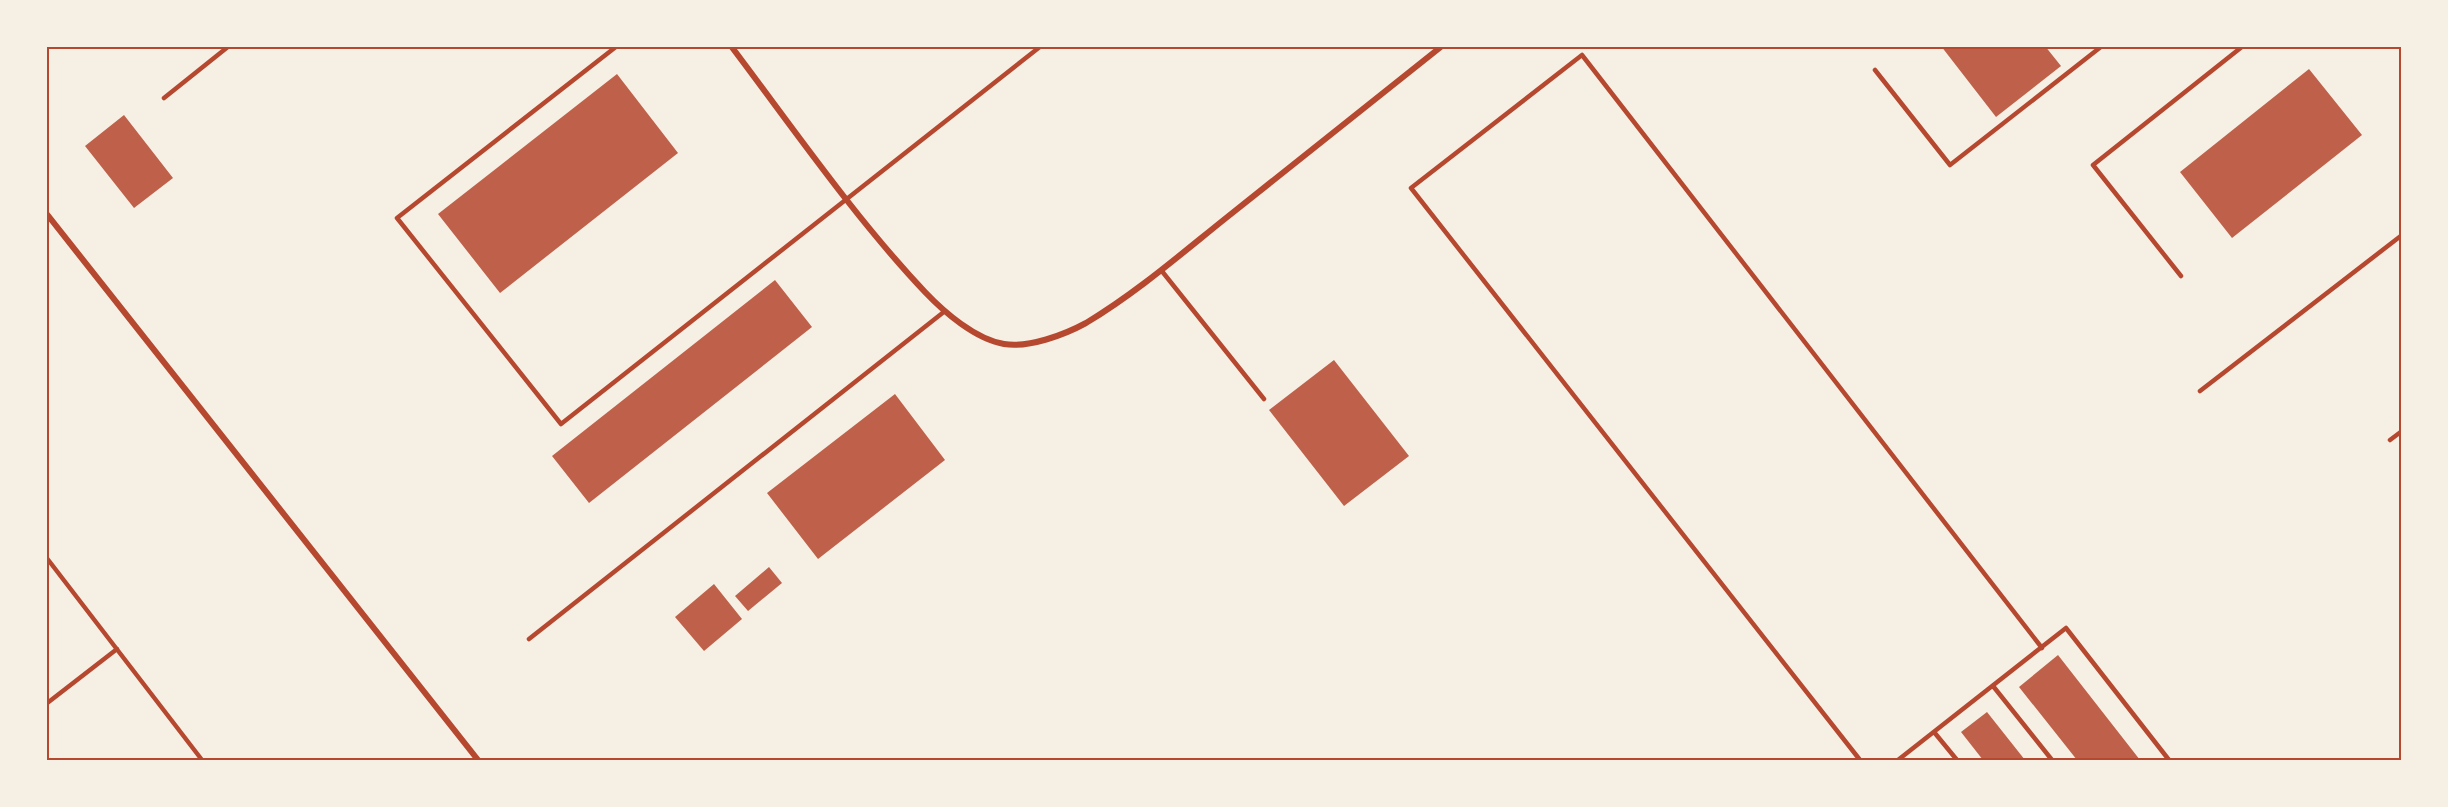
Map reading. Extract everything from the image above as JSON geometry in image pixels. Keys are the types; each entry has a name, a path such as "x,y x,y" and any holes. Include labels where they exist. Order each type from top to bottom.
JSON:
{"street":[{"path":"731,46 846,198 925,292 945,311 975,332 1004,344 1031,342 1057,336 1085,323 1161,270 1442,46"},
{"path":"46,213 478,760"}],"lane":[{"path":"164,98 229,46"},
{"path":"616,46 398,218 561,424 1041,46"},
{"path":"1875,70 1950,165 2102,46"},
{"path":"2181,276 2093,165 2243,46"},
{"path":"1860,760 1411,188 1582,55 2042,648"},
{"path":"2200,391 2402,235"},
{"path":"1161,270 1264,399"},
{"path":"530,639 945,311"},
{"path":"2390,440 2402,431"},
{"path":"46,557 202,760"},
{"path":"1898,760 2066,628 2169,760"},
{"path":"46,704 117,649"},
{"path":"1993,686 2052,760"},
{"path":"1934,732 1957,760"}],"building":[{"path":"1941,46 2045,46 2061,66 1996,117"},
{"path":"2309,69 2362,135 2232,238 2180,172"},
{"path":"617,74 678,153 500,293 438,214"},
{"path":"124,115 173,178 134,208 85,146"},
{"path":"775,280 812,327 589,503 552,456"},
{"path":"1334,360 1409,456 1344,506 1269,410"},
{"path":"895,394 945,460 818,559 767,493"},
{"path":"769,567 782,583 748,611 735,596"},
{"path":"714,584 742,619 704,651 675,617"},
{"path":"2058,655 2140,760 2077,760 2019,687"},
{"path":"1987,712 2025,760 1983,760 1961,732"}]}
